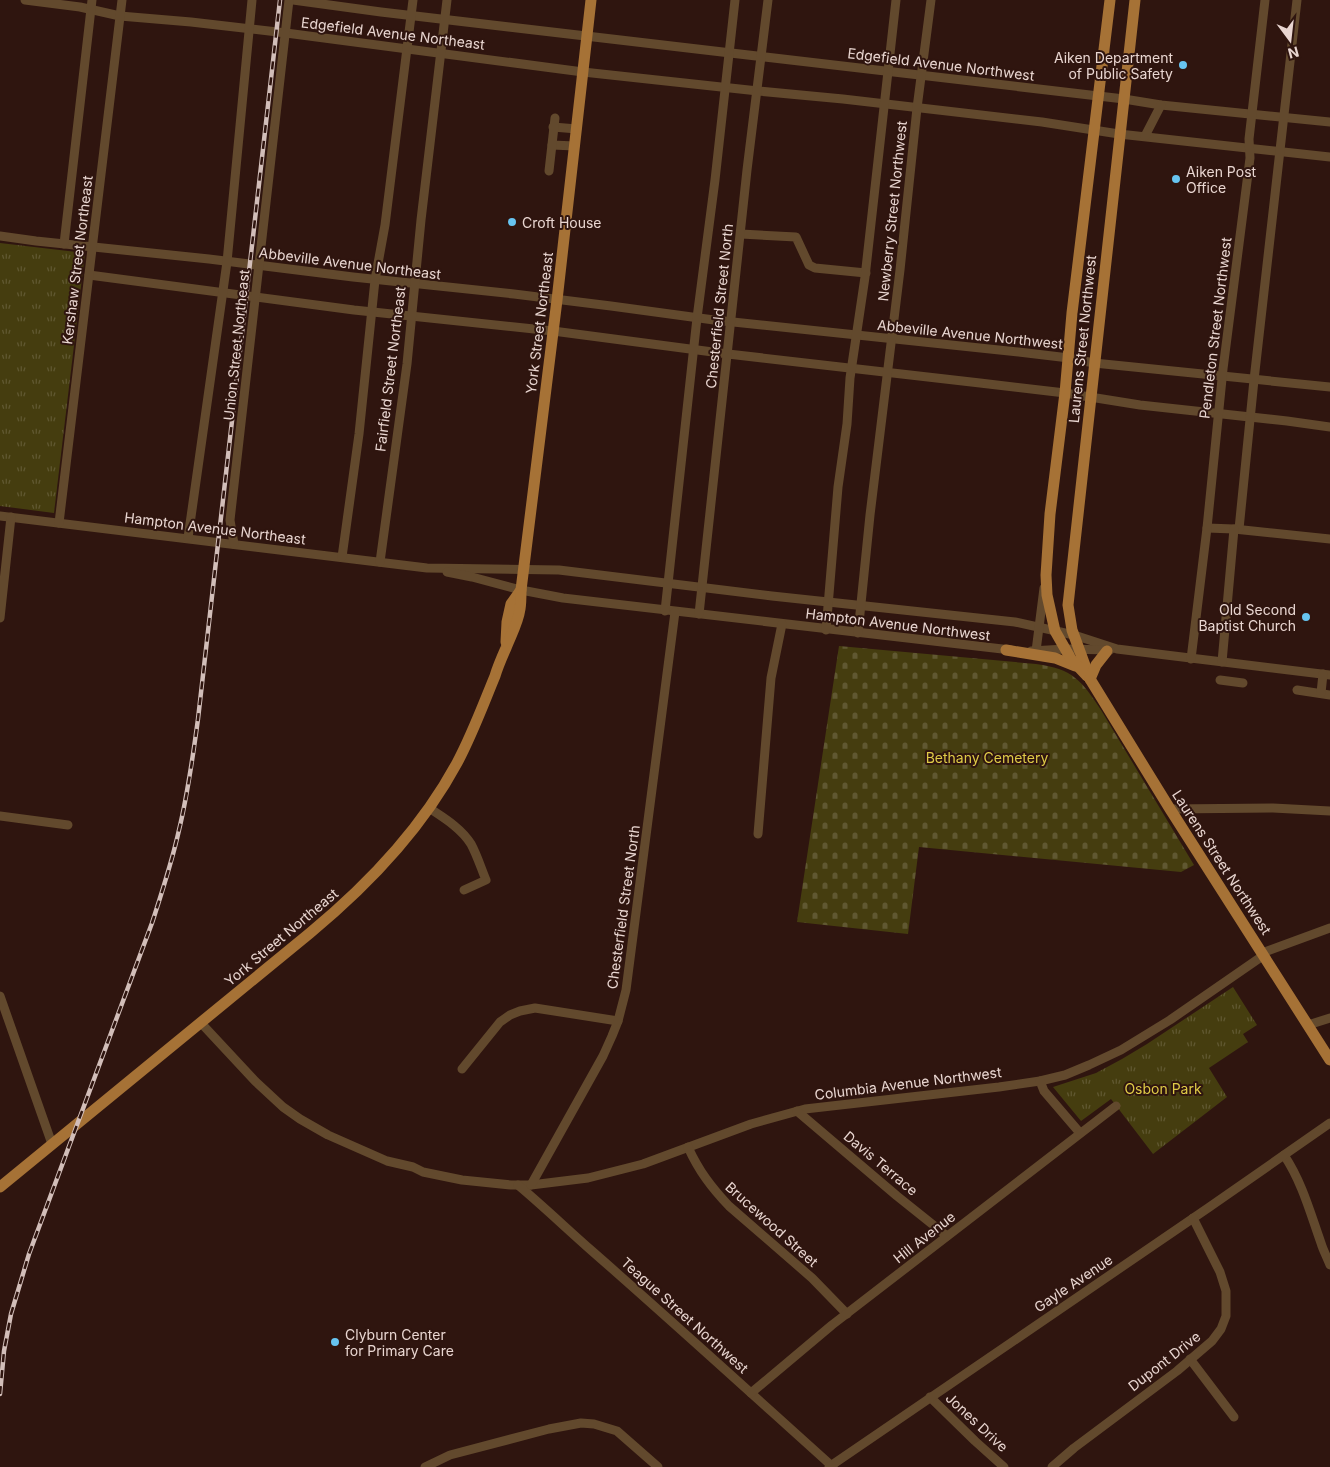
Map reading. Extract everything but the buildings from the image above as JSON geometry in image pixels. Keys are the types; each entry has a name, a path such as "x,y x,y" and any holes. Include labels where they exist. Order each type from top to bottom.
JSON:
{"main road":[{"name":"York Street Northeast","path":"0,1187 355,894 388,860 429,808 457,763 506,647 507,622 511,604 521,590 557,300 591,0"},
{"name":"Laurens Street Northwest","path":"1090,679 1071,660 1055,631 1047,595 1046,575 1050,514 1066,393 1072,313 1110,0"},
{"name":"Laurens Street Northwest","path":"1135,0 1090,397 1069,610 1074,635 1090,679 1170,810 1330,1060"},
{"path":"1050,609 1058,613 1069,610"},
{"path":"1006,650 1055,658 1078,666"},
{"path":"1090,679 1096,665 1112,650"}],"street":[{"name":"Edgefield Avenue Northeast","path":"25,0 91,5 120,16 286,33 584,72 758,91"},
{"name":"Kershaw Street Northeast","path":"59,523 122,0"},
{"name":"Union Street Northeast","path":"188,538 226,262 252,0"},
{"name":"Edgefield Avenue Northeast","path":"291,0 728,53"},
{"name":"Union Street Northeast","path":"234,544 230,520 291,0"},
{"name":"Fairfield Street Northeast","path":"342,557 359,434 371,311 385,225 413,0"},
{"name":"Fairfield Street Northeast","path":"380,562 402,404 447,0"},
{"name":"Chesterfield Street North","path":"665,611 693,349 735,0"},
{"name":"Chesterfield Street North","path":"699,614 730,322 768,0"},
{"name":"Newberry Street Northwest","path":"826,630 836,506 852,368 866,273 896,0"},
{"name":"Newberry Street Northwest","path":"858,633 870,515 931,0"},
{"name":"Pendleton Street Northwest","path":"1191,659 1250,158 1252,114 1265,0"},
{"path":"1243,683 1225,681 1236,529 1281,152 1297,0"},
{"name":"Kershaw Street Northeast","path":"64,244 91,5"},
{"name":"Edgefield Avenue Northwest","path":"728,53 1124,99 1161,105 1330,122"},
{"path":"758,91 844,99 1042,122 1119,134 1330,157"},
{"path":"1145,136 1161,105"},
{"path":"549,171 554,123 577,130"},
{"path":"552,144 575,146"},
{"path":"741,234 796,237 809,265 815,268 866,273"},
{"name":"Abbeville Avenue Northeast","path":"0,236 611,306 697,318"},
{"path":"89,274 222,293 553,330 728,354 1066,393 1140,405 1330,427"},
{"name":"Abbeville Avenue Northwest","path":"697,318 1069,358 1094,363 1330,387"},
{"name":"Hampton Avenue Northeast","path":"0,516 427,568 563,598 675,612"},
{"path":"0,618 11,517"},
{"path":"1207,528 1236,529 1330,539"},
{"name":"Hampton Avenue Northeast","path":"427,568 559,570 702,587"},
{"name":"Laurens Street Northwest","path":"1036,651 1046,575"},
{"name":"Hampton Avenue Northwest","path":"702,587 1015,622 1074,635 1112,650"},
{"name":"Chesterfield Street North","path":"532,1185 603,1056 618,1021 626,990 675,612"},
{"name":"Hampton Avenue Northwest","path":"675,612 1025,652 1065,649 1112,650 1327,675"},
{"path":"758,834 772,678 782,624"},
{"path":"1297,690 1325,694 1327,675"},
{"path":"429,808 453,824 466,836 471,844 486,880 464,890"},
{"path":"1170,810 1273,808 1330,811"},
{"path":"0,816 68,825"},
{"name":"Columbia Avenue Northwest","path":"200,1023 255,1081 283,1107 328,1135 388,1161 413,1167 423,1172 462,1180 532,1185 588,1178 644,1164 721,1134 796,1111 999,1087 1059,1077 1121,1050 1170,1020 1263,954 1330,928"},
{"path":"0,996 52,1144"},
{"path":"462,1068 500,1022 520,1011 535,1008 618,1021"},
{"path":"1308,1025 1330,1018"},
{"path":"1040,1080 1044,1091 1080,1133"},
{"name":"Hill Avenue","path":"751,1393 847,1314 1116,1106"},
{"name":"Davis Terrace","path":"796,1111 947,1236"},
{"name":"Gayle Avenue","path":"831,1466 1330,1122"},
{"name":"Brucewood Street","path":"688,1148 701,1173 729,1206 812,1278 847,1314"},
{"path":"1284,1155 1299,1182 1330,1265"},
{"name":"Teague Street Northwest","path":"518,1185 831,1466"},
{"name":"Dupont Drive","path":"1052,1467 1074,1448 1190,1360 1217,1336 1224,1323 1227,1308 1226,1291 1220,1272 1193,1218"},
{"path":"1190,1360 1234,1418"},
{"name":"Jones Drive","path":"930,1397 1004,1467"},
{"path":"425,1467 450,1455 549,1429 581,1423 594,1424 617,1431 658,1467"}],"green space":[{"path":"0,243 85,253 54,513 0,506"},
{"name":"Bethany Cemetery","path":"839,646 1036,664 1049,666 1068,673 1088,691 1101,710 1194,865 1181,872 919,847 908,934 797,922"},
{"name":"Osbon Park","path":"1233,987 1257,1025 1243,1034 1248,1042 1209,1068 1227,1097 1153,1154 1111,1099 1081,1121 1053,1087 1096,1073 1122,1059"}],"railway":[{"path":"0,1394 4,1351 11,1314 29,1254 152,923 167,877 185,802 198,719 280,0"}],"place":[{"name":"Aiken Department of Public Safety","path":"1183,65"},
{"name":"Aiken Post Office","path":"1176,179"},
{"name":"Croft House","path":"512,222"},
{"name":"Old Second Baptist Church","path":"1306,617"},
{"name":"Clyburn Center for Primary Care","path":"335,1342"}]}
